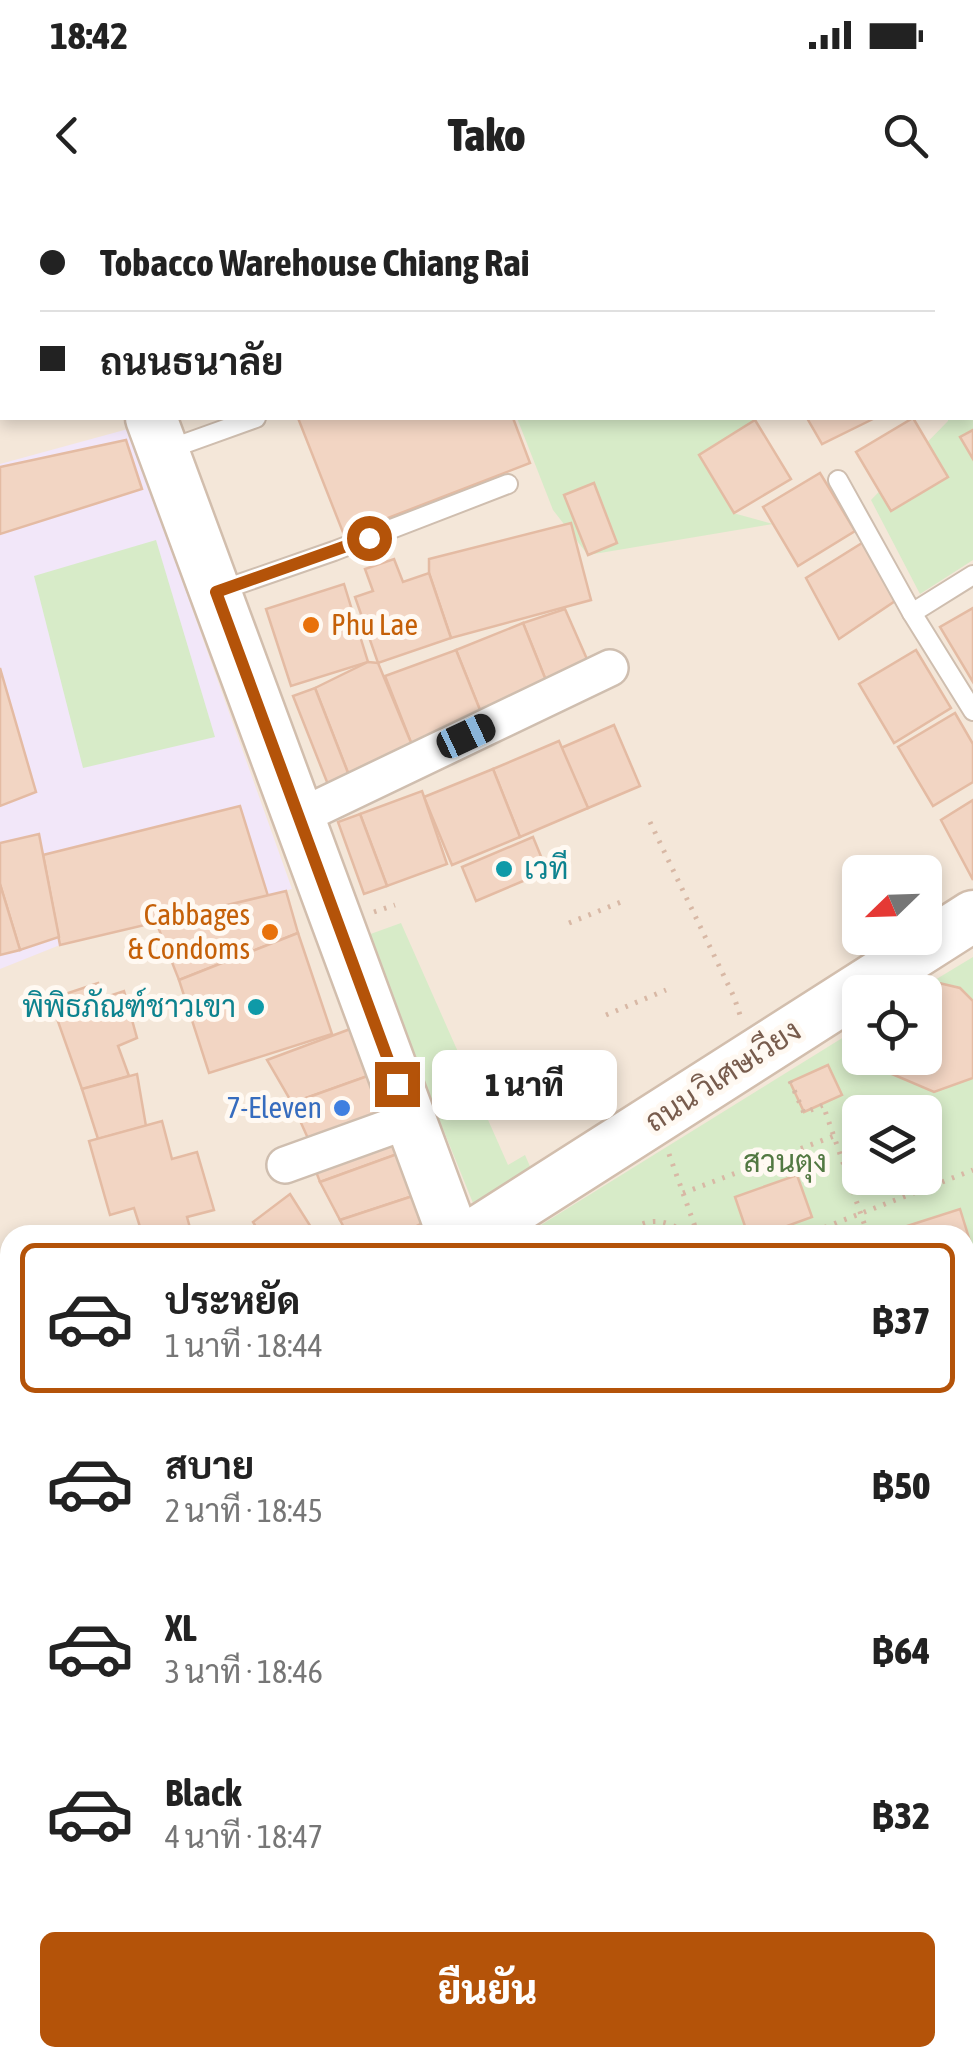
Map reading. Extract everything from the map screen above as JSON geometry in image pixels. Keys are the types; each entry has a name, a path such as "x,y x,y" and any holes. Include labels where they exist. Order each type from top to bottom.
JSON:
{"street":[{"path":"157,434 449,1225"},
{"path":"299,817 610,668"},
{"name":"ถนน วิเศษเวียง","path":"490,1225 656,1119 754,1037 973,916"},
{"path":"285,1165 410,1120"}],"lane":[{"path":"157,434 239,420"},
{"path":"838,480 912,613 973,711"},
{"path":"216,592 334,552 508,484"},
{"path":"912,613 973,575"}],"path":[{"path":"650,822 741,1018 804,1113 823,1105 865,1225"},
{"path":"569,923 626,900"},
{"path":"606,1015 666,990"},
{"path":"656,1119 694,1225"},
{"path":"682,1192 834,1136"},
{"path":"830,1225 973,1170"},
{"path":"638,1225 674,1225"}],"shaded area":[{"path":"0,420 973,420 973,1225 0,1225"},
{"path":"128,429 292,889 60,945 0,969 0,464"}],"green space":[{"path":"518,420 755,420 699,455 733,513 773,524 588,555 553,510"},
{"path":"973,420 973,560 920,594 871,500 948,421"},
{"path":"156,540 215,737 83,768 34,576"},
{"path":"401,923 508,1165 525,1155 532,1171 473,1203 365,936"},
{"name":"สวนตุง","path":"973,957 973,1225 541,1225 842,1038 842,1075 942,1075 942,976"}],"building":[{"path":"299,420 514,420 530,463 344,535"},
{"path":"755,420 791,479 734,513 699,455"},
{"path":"808,420 871,420 822,444"},
{"path":"914,420 948,477 891,511 856,452"},
{"path":"973,430 973,459 960,437"},
{"path":"126,440 142,489 0,534 0,467"},
{"path":"820,473 855,531 798,566 763,507"},
{"path":"594,483 617,543 588,555 564,495"},
{"path":"571,523 591,600 451,638 429,573 429,559"},
{"path":"862,543 895,601 839,639 806,578"},
{"path":"394,559 403,582 429,573 451,638 378,663 355,597 373,591 365,569"},
{"path":"344,584 368,662 291,686 266,609"},
{"path":"973,608 973,682 940,627"},
{"path":"565,609 590,666 549,688 523,623"},
{"path":"523,623 549,688 482,715 456,650"},
{"path":"456,650 482,715 412,745 385,676"},
{"path":"916,650 951,708 894,743 859,684"},
{"path":"368,662 378,663 412,745 350,778 315,688"},
{"path":"0,668 36,792 0,806"},
{"path":"315,688 350,778 329,787 293,696"},
{"path":"955,713 973,744 973,782 933,806 898,747"},
{"path":"614,725 640,786 588,808 561,748"},
{"path":"559,741 588,808 520,837 493,769"},
{"path":"493,769 520,837 452,865 424,797"},
{"path":"422,791 447,864 387,886 360,814"},
{"path":"973,800 973,880 941,820"},
{"path":"240,806 268,896 60,945 43,855"},
{"path":"360,814 387,886 364,894 338,822"},
{"path":"39,834 59,937 20,950 0,884 0,843"},
{"name":"เวที","path":"533,837 547,871 476,901 462,867"},
{"path":"0,884 20,950 0,955"},
{"path":"286,891 298,933 179,980 156,922"},
{"name":"พิพิธภัณฑ์ชาวเขา","path":"298,933 332,1034 209,1073 179,980"},
{"path":"98,983 103,998 124,991 137,1038 118,1046 129,1076 82,1089 50,999"},
{"path":"942,984 960,988 973,1001 973,1078 934,1092 894,1075 942,1075"},
{"path":"361,1025 376,1073 292,1103 267,1060"},
{"path":"828,1065 842,1095 804,1112 790,1082"},
{"name":"7-Eleven","path":"376,1073 392,1113 311,1145 292,1103"},
{"path":"137,1074 146,1126 98,1139 82,1089"},
{"path":"162,1121 172,1159 197,1152 214,1210 187,1217 189,1225 139,1225 134,1208 110,1215 89,1141"},
{"path":"392,1136 400,1153 320,1182 313,1164"},
{"path":"400,1153 416,1195 340,1220 320,1182"},
{"path":"797,1175 812,1217 790,1225 745,1225 735,1197"},
{"path":"290,1194 310,1225 255,1225 253,1222"},
{"path":"416,1195 421,1224 343,1225 340,1220"},
{"path":"960,1209 965,1225 910,1225"}],"place":[{"name":"Phu Lae","path":"311,625"},
{"name":"เวที","path":"504,869"},
{"name":"Cabbages & Condoms","path":"270,932"},
{"name":"พิพิธภัณฑ์ชาวเขา","path":"256,1007"},
{"name":"7-Eleven","path":"342,1108"}],"route":[{"path":"369,538 216,592 397,1084"}]}
